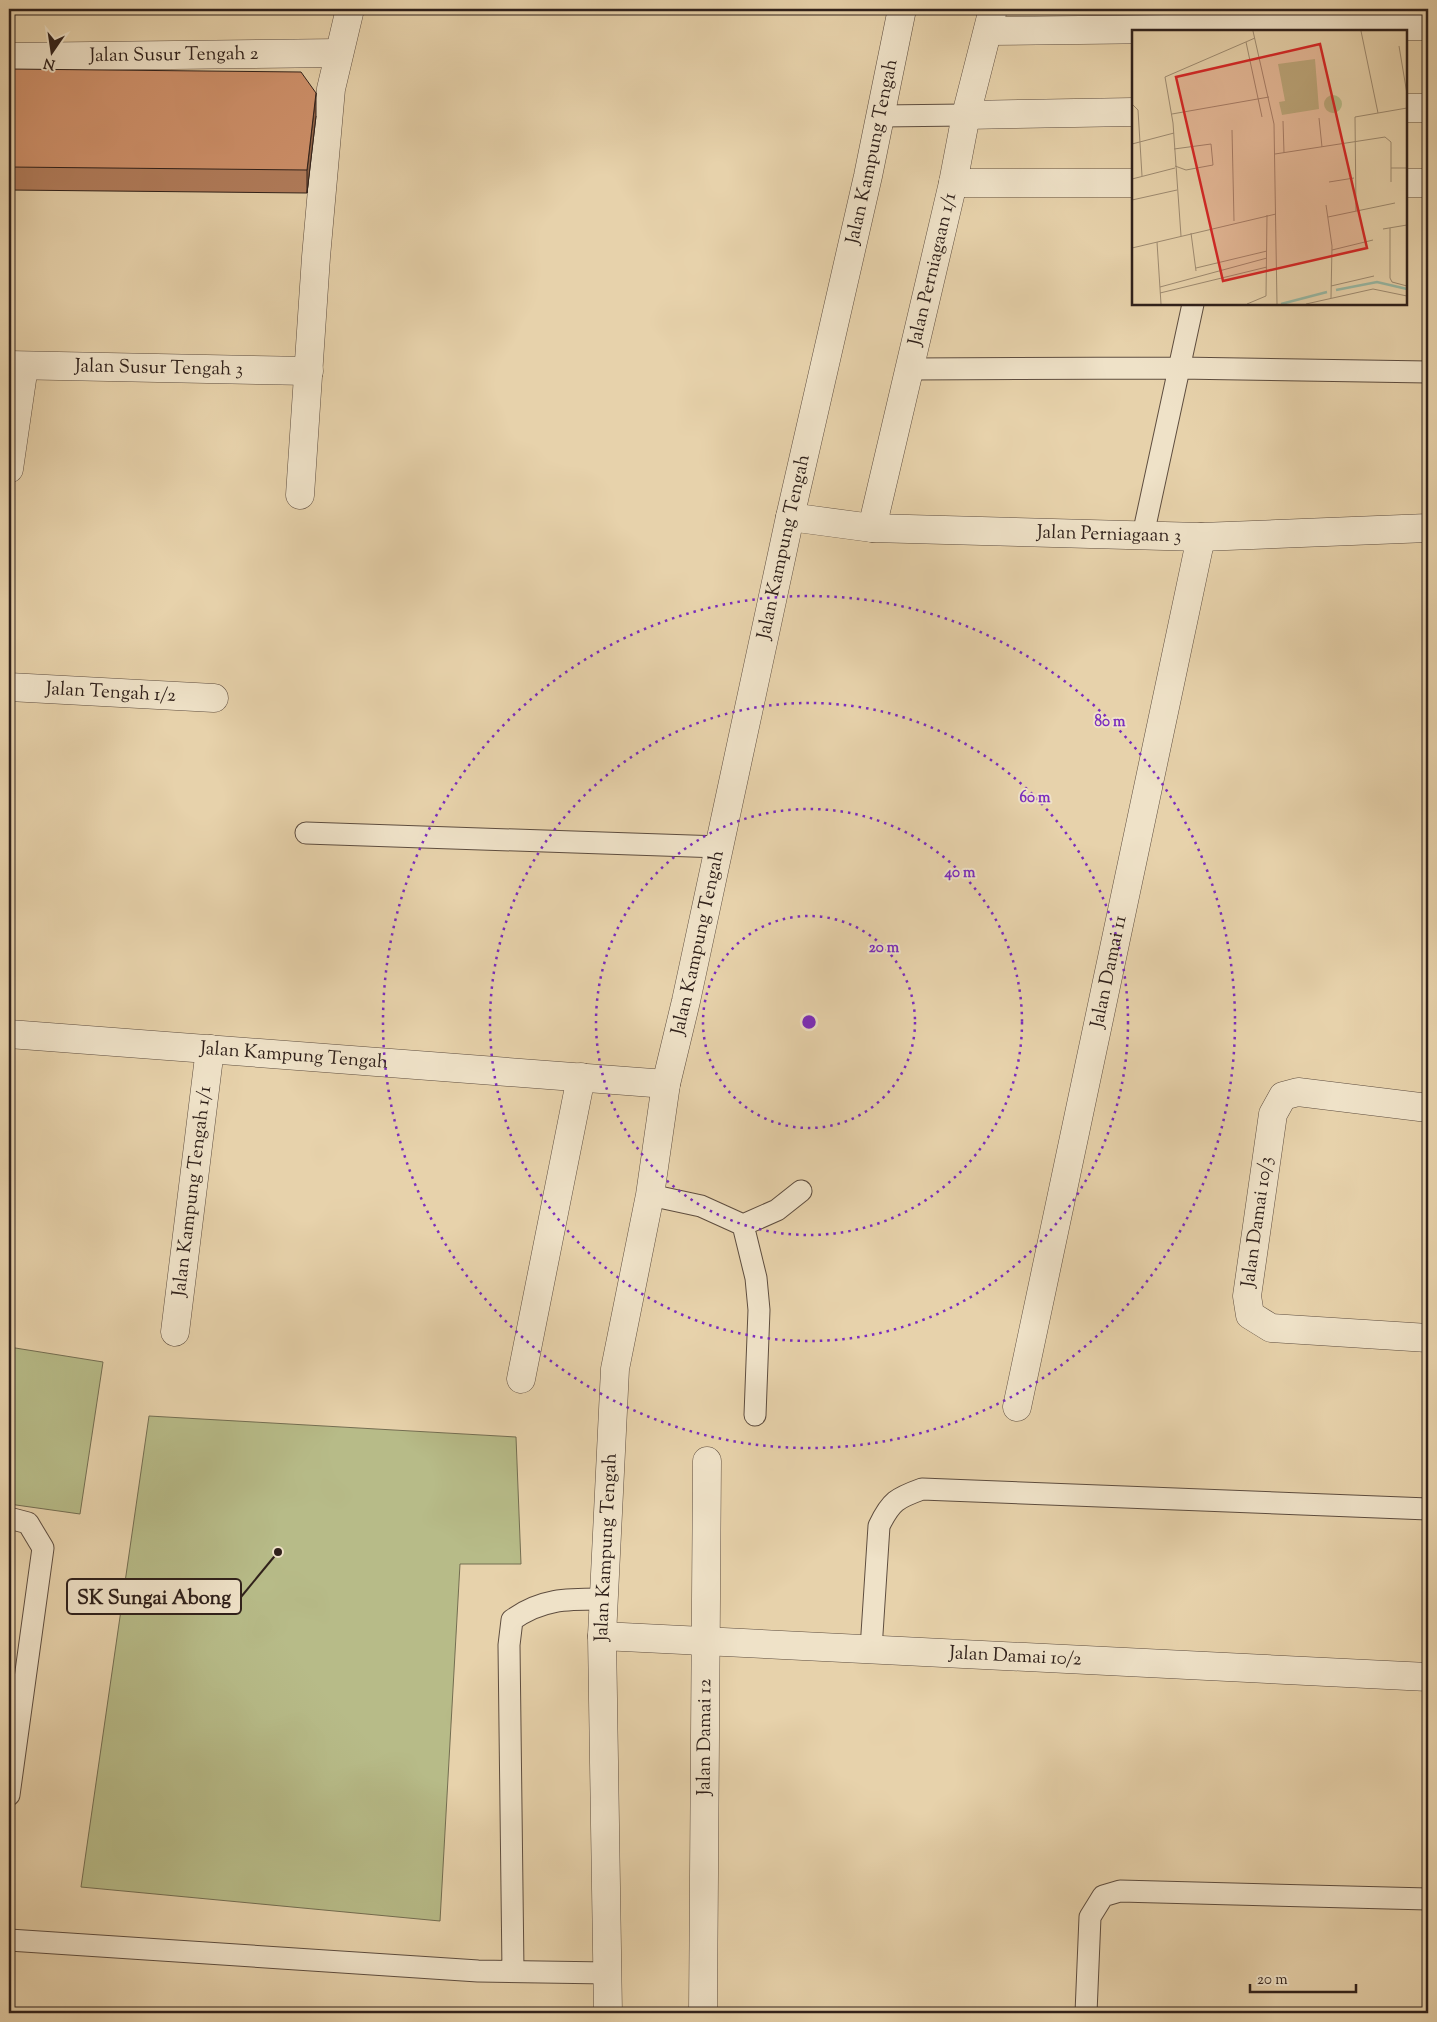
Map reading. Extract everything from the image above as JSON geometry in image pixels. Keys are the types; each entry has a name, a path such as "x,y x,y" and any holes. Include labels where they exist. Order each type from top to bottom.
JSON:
{"street":[{"path":"300,495 331,89 350,9"},
{"name":"Jalan Kampung Tengah","path":"608,2013 602,1636 615,1369 650,1195 666,1084 720,847 790,517 880,116 902,9"},
{"path":"991,20 1255,18 1428,26"},
{"name":"Jalan Perniagaan 1/1","path":"872,528 953,184 966,115 991,20"},
{"name":"Jalan Susur Tengah 2","path":"9,57 339,53"},
{"path":"1407,108 1428,108"},
{"path":"966,115 1132,112"},
{"path":"1407,183 1428,182"},
{"path":"953,184 1132,183"},
{"path":"9,469 16,366"},
{"name":"Jalan Susur Tengah 3","path":"16,366 308,371"},
{"name":"Jalan Perniagaan 3","path":"790,517 872,528 1201,537 1428,528"},
{"name":"Jalan Damai 11","path":"1017,1407 1201,537"},
{"name":"Jalan Tengah 1/2","path":"9,686 214,698"},
{"name":"Jalan Kampung Tengah","path":"9,1034 666,1084"},
{"name":"Jalan Kampung Tengah 1/1","path":"175,1332 210,1049"},
{"path":"521,1379 581,1077"},
{"name":"Jalan Damai 10/3","path":"1428,1108 1298,1092 1283,1096 1273,1114 1246,1296 1250,1315 1271,1328 1428,1338"},
{"name":"Jalan Damai 12","path":"703,2013 707,1461"},
{"name":"Jalan Damai 10/2","path":"602,1636 1428,1677"}],"lane":[{"path":"880,116 966,115"},
{"path":"1143,535 1193,305"},
{"path":"909,369 1179,368 1428,372"},
{"path":"306,833 720,847"},
{"path":"650,1195 701,1206 743,1225 777,1210 800,1191"},
{"path":"743,1225 756,1278 759,1310 755,1415"},
{"path":"871,1649 879,1526 887,1509 898,1497 922,1489 1428,1509"},
{"path":"9,1518 28,1524 44,1548 9,1795"},
{"path":"513,1971 509,1645 512,1620 527,1608 558,1600 605,1599"},
{"path":"1086,2013 1090,1917 1095,1906 1103,1896 1120,1891 1428,1899"},
{"path":"9,1940 513,1971 608,1973"}],"green space":[{"path":"9,1347 103,1362 80,1514 9,1504"},
{"path":"149,1416 516,1437 521,1564 460,1564 440,1921 81,1887"}],"building":[{"path":"9,69 301,72 316,93 307,170 9,167"}],"place":[{"name":"SK Sungai Abong","path":"278,1552"}]}
